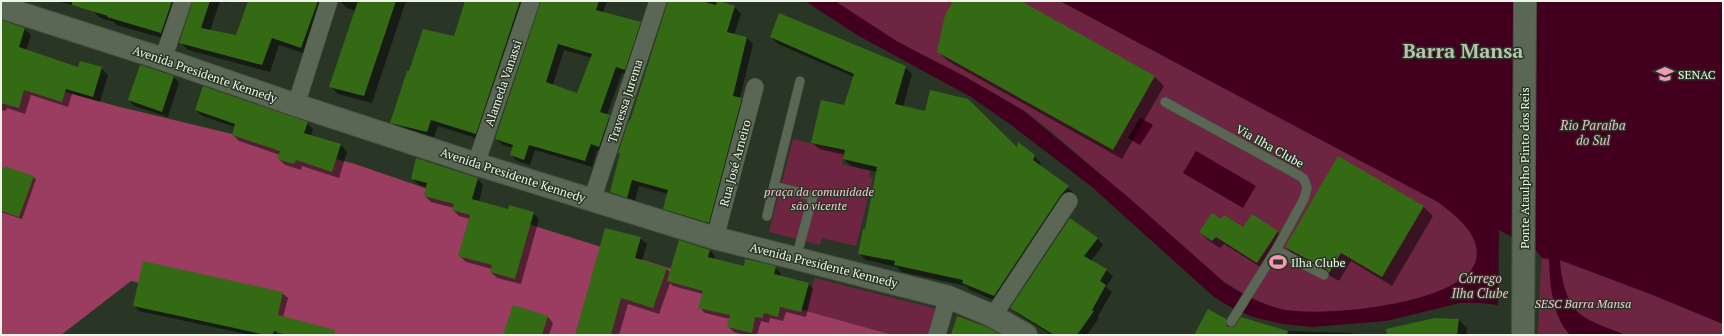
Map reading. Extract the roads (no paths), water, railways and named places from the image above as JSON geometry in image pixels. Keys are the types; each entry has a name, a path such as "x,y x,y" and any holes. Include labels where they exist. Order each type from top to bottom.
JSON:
{"main road":[{"name":"Ponte Ataulpho Pinto dos Reis","path":"1523,335 1524,1"},
{"name":"Avenida Presidente Kennedy","path":"1,7 163,59 296,105 476,164 715,238 948,297 993,316 1026,335"}],"street":[{"path":"163,59 183,1"},
{"path":"296,105 329,1"},
{"name":"Alameda Vanassi","path":"476,164 531,1"},
{"name":"Travessa Jurema","path":"592,200 658,1"},
{"name":"Rua José Arneiro","path":"715,238 755,87"},
{"path":"993,316 1069,201"},
{"path":"937,335 948,297"}],"lane":[{"path":"767,216 800,81"},
{"name":"Via Ilha Clube","path":"1165,102 1304,179 1307,188 1306,194 1276,250 1231,322"},
{"path":"774,186 813,196 796,258"},
{"path":"1276,250 1324,275"}],"water":[{"name":"Rio Paraíba do Sul","path":"805,1 835,1 898,42 964,76 1024,111 1128,197 1224,282 1238,291 1258,301 1281,309 1326,311 1388,305 1419,298 1446,288 1466,275 1476,260 1477,251 1475,242 1466,226 1438,202 1060,1 1723,1 1723,324 1653,295 1560,260 1565,289 1575,309 1590,321 1625,335 1570,335 1559,319 1553,299 1549,259 1542,258 1535,249 1499,230 1498,305 1460,303 1386,321 1312,327 1283,324 1253,317 1234,309 1214,297 1092,187 1011,125 971,97 857,35"},
{"path":"1140,118 1153,125 1140,145 1128,138"},
{"path":"1196,151 1256,186 1243,208 1183,173"}],"place":[{"name":"SENAC","path":"1665,74"},
{"name":"Ilha Clube","path":"1278,262"}],"district":[{"name":"Barra Mansa","path":"1463,50"}],"park label":[{"name":"praça da comunidade são vicente","path":"819,198"},
{"name":"SESC Barra Mansa","path":"1583,303"}],"water label":[{"name":"Córrego Ilha Clube","path":"1480,286"}]}
